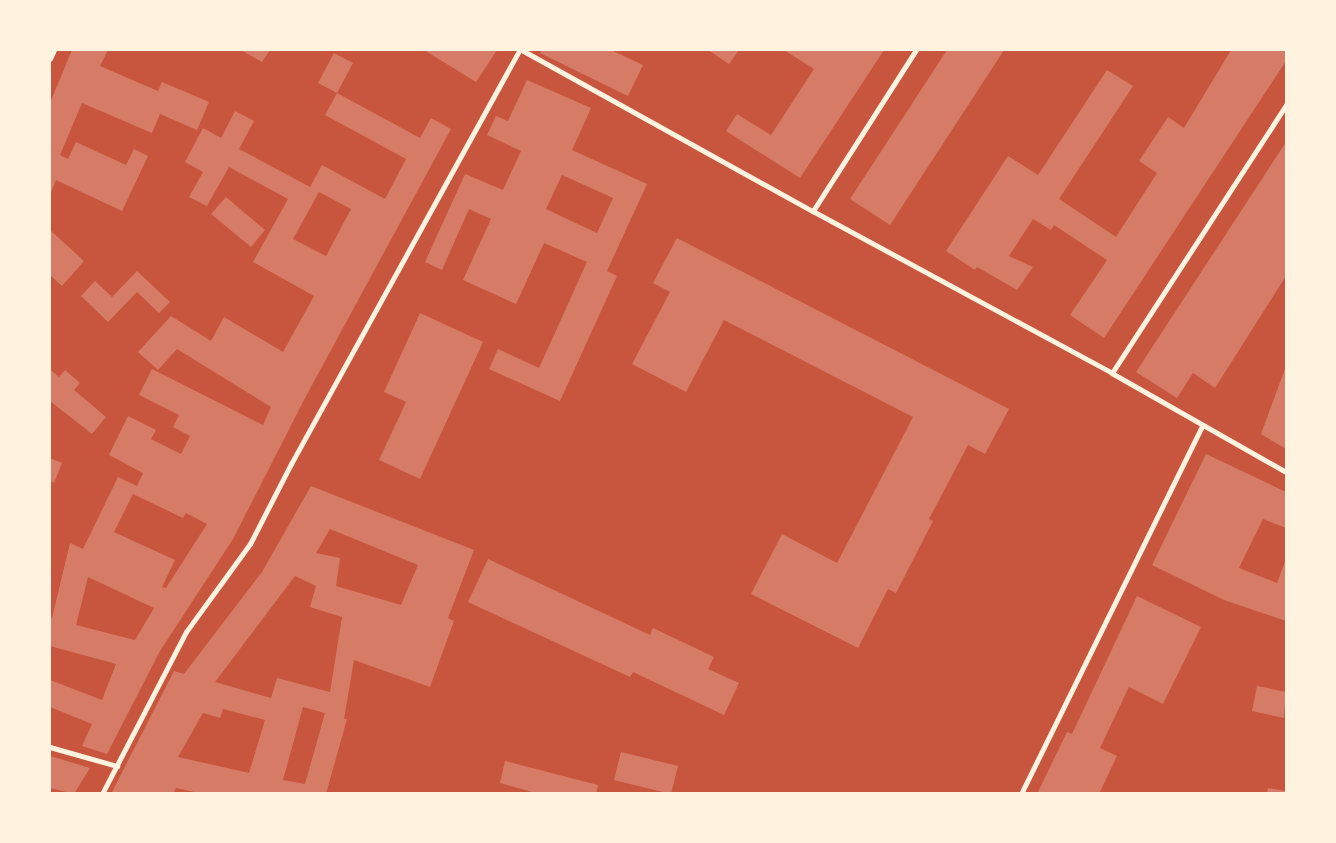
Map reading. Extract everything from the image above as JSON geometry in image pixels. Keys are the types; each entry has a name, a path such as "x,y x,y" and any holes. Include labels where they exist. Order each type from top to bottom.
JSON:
{"lane":[{"path":"50,59 54,50"},
{"path":"102,794 186,632 250,544 291,464 521,50 813,212 1113,373 1202,426 1287,472"},
{"path":"813,212 916,50"},
{"path":"1113,373 1287,105"},
{"path":"1021,794 1202,426"},
{"path":"50,747 117,766"}],"building":[{"path":"72,50 108,50 100,66 158,91 162,82 209,102 197,130 160,114 152,133 82,103 60,155 68,159 76,142 126,165 134,149 148,156 122,211 56,180 50,195 50,103"},
{"path":"241,50 270,50 262,62"},
{"path":"424,50 497,50 476,82"},
{"path":"542,50 611,50 643,65 628,96 540,53"},
{"path":"708,50 739,50 729,64"},
{"path":"784,50 884,50 800,178 726,131 737,114 771,135 814,69"},
{"path":"947,50 1004,50 890,225 850,199"},
{"path":"1231,50 1286,50 1286,61 1104,338 1070,315 1107,260 1054,225 1051,230 1033,219 1009,256 1033,267 1017,290 977,267 975,270 946,251 1008,156 1038,175 1107,70 1133,86 1059,199 1116,237 1157,173 1139,161 1168,117 1184,128"},
{"path":"334,53 353,63 337,93 318,83"},
{"path":"527,80 591,108 572,150 647,184 607,271 617,276 560,401 489,369 498,349 539,368 587,262 544,243 516,304 463,280 491,219 469,209 442,270 425,262 465,174 503,190 521,151 487,135 496,116 508,121","holes":["562,175 613,198 597,233 546,209"]},
{"path":"337,93 420,138 431,118 451,129 305,398 233,539 160,651 107,754 82,746 92,724 50,707 50,680 102,700 116,664 50,646 50,617 52,618 70,543 83,549 118,477 137,486 143,473 109,455 128,416 156,430 151,439 181,454 190,436 173,427 179,415 139,395 152,369 263,425 271,407 177,349 158,370 138,352 171,316 211,341 224,317 283,352 314,296 253,262 288,199 229,167 207,206 189,197 203,172 185,162 203,128 221,138 235,111 254,121 239,149 310,187 322,165 385,199 406,159 325,115","holes":["319,192 351,209 326,256 293,239","133,494 183,518 186,513 207,524 166,588 162,587 175,560 114,532","88,577 154,608 135,640 76,625"]},
{"path":"1286,142 1286,276 1215,388 1193,373 1177,398 1136,372"},
{"path":"226,197 265,230 251,247 211,214"},
{"path":"50,230 84,261 62,286 50,275"},
{"path":"677,238 1009,409 985,454 968,445 929,519 933,521 896,593 888,589 858,648 751,594 782,534 837,563 913,417 724,320 686,392 632,364 670,292 653,283"},
{"path":"137,271 170,302 159,313 137,292 108,322 81,296 95,281 112,297"},
{"path":"420,313 483,342 420,479 379,460 406,402 384,392"},
{"path":"1286,366 1286,449 1261,434"},
{"path":"50,369 59,377 65,370 80,383 74,390 106,417 92,434 50,401"},
{"path":"1206,454 1286,492 1286,528 1263,519 1239,568 1277,583 1286,559 1286,621 1224,600 1152,565"},
{"path":"50,458 62,463 54,483 50,481"},
{"path":"311,486 474,550 448,618 454,621 430,687 354,660 344,719 347,719 326,794 203,794 176,788 173,794 111,794 174,671 184,674 262,572","holes":["330,529 418,565 401,605 336,586 340,558 316,553","295,576 316,586 310,607 342,617 330,692 277,678 271,698 215,682","303,707 325,713 305,784 283,780","223,709 265,720 249,773 178,757 203,713 220,718"]},
{"path":"488,559 650,635 653,628 714,657 708,669 739,683 724,715 633,672 630,677 468,602"},
{"path":"1137,596 1201,627 1163,704 1129,687 1100,748 1117,756 1099,794 1037,794 1067,732 1072,734"},
{"path":"1257,686 1286,692 1284,718 1252,711"},
{"path":"621,752 678,766 671,794 614,780"},
{"path":"50,756 90,768 74,794 50,788"},
{"path":"505,761 598,785 596,794 539,794 500,783"},
{"path":"1268,788 1286,791 1286,794 1267,794"}]}
